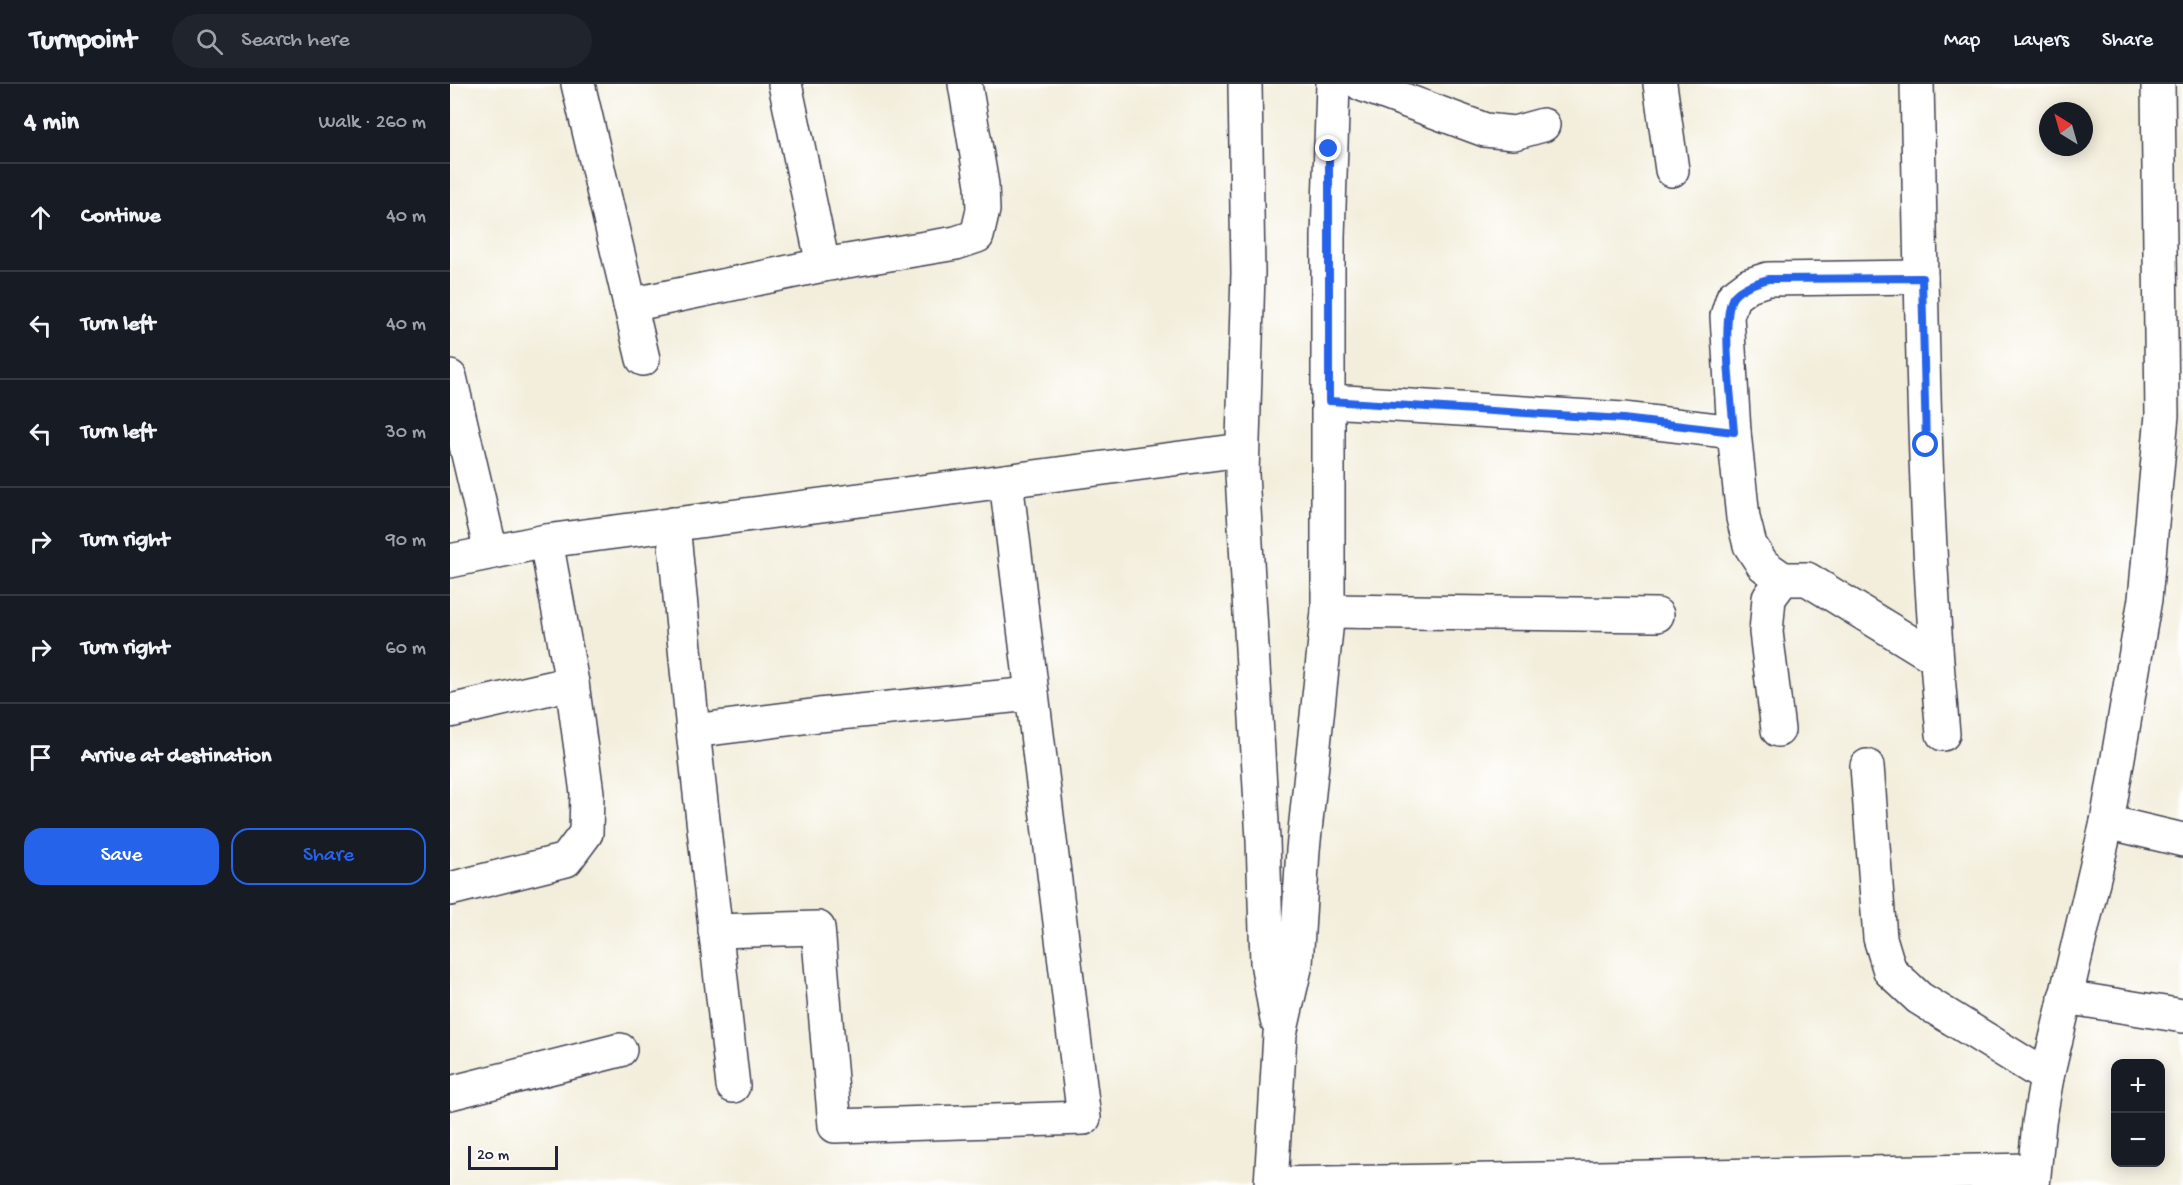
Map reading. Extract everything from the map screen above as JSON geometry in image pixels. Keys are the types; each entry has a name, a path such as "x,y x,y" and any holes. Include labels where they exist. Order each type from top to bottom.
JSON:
{"street":[{"path":"578,84 643,359"},
{"path":"785,84 823,265"},
{"path":"630,305 823,265 956,243 977,236 983,210 982,185 965,84"},
{"path":"1245,84 1248,273 1242,450 1263,840 1267,962 1280,1034"},
{"path":"1333,84 1328,193 1328,611 1303,850 1296,964 1280,1034 1268,1179 2033,1178 2048,1077 2107,822 2145,599 2172,416 2171,244 2158,84"},
{"path":"1361,84 1485,130 1514,133 1542,125"},
{"path":"1660,84 1672,170"},
{"path":"1917,84 1926,445 1936,658 1943,734"},
{"path":"1922,278 1768,279 1749,285 1733,297 1727,316 1734,432 1743,518 1750,544 1763,565 1783,579 1806,579 1936,658"},
{"path":"450,377 491,552"},
{"path":"1329,401 1623,419 1734,432"},
{"path":"450,561 546,541 1242,450"},
{"path":"715,931 818,928 835,1126 1084,1118 1006,481"},
{"path":"673,524 693,731 733,1086"},
{"path":"450,889 566,860 586,833 587,793 572,683 546,541"},
{"path":"1778,730 1766,632 1768,598 1783,579"},
{"path":"1328,611 1657,615"},
{"path":"450,711 572,683"},
{"path":"693,731 819,715 1032,694"},
{"path":"1867,766 1880,938 1890,971 1919,998 2048,1077"},
{"path":"2107,822 2183,840"},
{"path":"2065,997 2183,1016"},
{"path":"450,1093 620,1050"}],"route":[{"path":"1329,149 1329,401 1623,419 1734,432 1727,316 1733,297 1749,285 1768,279 1922,278 1926,445"}]}
